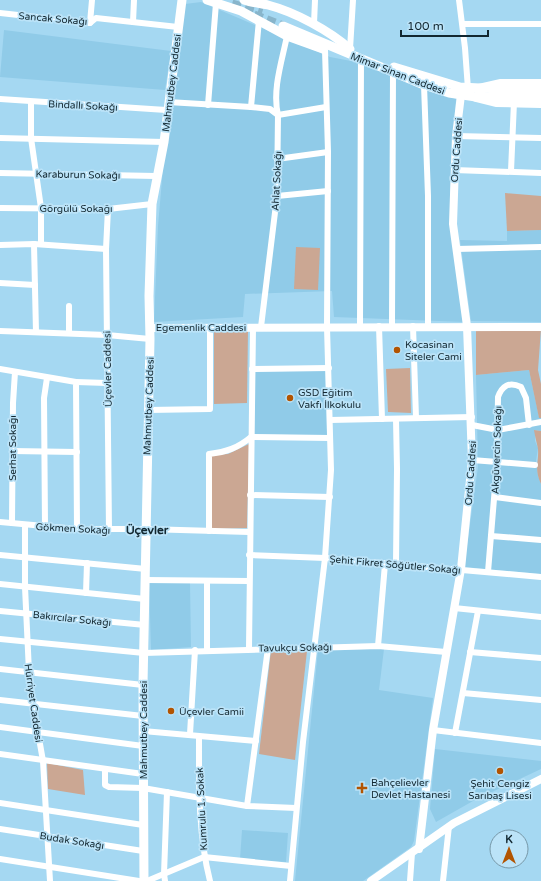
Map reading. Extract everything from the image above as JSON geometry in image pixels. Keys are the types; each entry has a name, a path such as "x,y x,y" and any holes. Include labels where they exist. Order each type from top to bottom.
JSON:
{"main road":[{"name":"Mahmutbey Caddesi","path":"145,881 143,851 143,685 150,339 149,296 152,204 156,176 164,142 167,106 182,0"},
{"path":"207,0 259,20 287,36 325,50 361,59"},
{"path":"244,0 270,3 336,36 350,49"},
{"name":"Mimar Sinan Caddesi","path":"465,92 440,82 390,66 285,24 361,59 424,85 465,92 478,93"},
{"path":"478,93 501,84 541,84"},
{"path":"478,93 496,102 541,91"},
{"path":"517,97 541,97"},
{"path":"517,97 541,103"}],"street":[{"path":"90,23 92,0"},
{"path":"133,22 134,0"},
{"path":"314,24 315,0"},
{"path":"350,49 354,0"},
{"path":"459,0 463,24 465,92"},
{"path":"208,105 216,3"},
{"name":"Sancak Sokağı","path":"0,13 90,23 96,18 178,27"},
{"path":"251,107 259,20"},
{"path":"463,24 541,24"},
{"name":"Ahlat Sokağı","path":"261,327 277,196 278,115 276,105 278,82 287,36"},
{"path":"290,881 296,808 325,558 330,497 328,152 325,50"},
{"path":"360,326 361,59"},
{"path":"392,326 393,72"},
{"path":"424,85 428,196 428,326"},
{"name":"Ordu Caddesi","path":"416,851 433,730 461,569 472,460 472,421 467,326 453,224 456,136 465,92"},
{"path":"511,171 511,137 517,97"},
{"name":"Bindallı Sokağı","path":"0,99 31,102 251,107 270,109 278,115"},
{"path":"31,102 31,138 41,208 41,244"},
{"path":"278,115 326,107"},
{"path":"456,136 541,138"},
{"path":"0,138 164,142"},
{"path":"277,159 328,152"},
{"path":"454,170 541,173"},
{"name":"Karaburun Sokağı","path":"0,173 156,176"},
{"path":"277,196 328,191"},
{"name":"Görgülü Sokağı","path":"0,208 108,209 152,204"},
{"name":"Üçevler Caddesi","path":"108,209 106,249 109,530"},
{"path":"0,244 41,244 106,249"},
{"path":"34,244 36,332"},
{"path":"456,249 541,247"},
{"path":"0,283 35,285"},
{"path":"69,306 69,333"},
{"name":"Egemenlik Caddesi","path":"150,328 328,326 541,327"},
{"path":"379,326 382,419"},
{"path":"413,326 416,418"},
{"path":"148,410 210,409 210,327"},
{"path":"249,648 249,532 253,327"},
{"path":"0,330 107,335 150,339"},
{"path":"252,369 329,368"},
{"path":"0,370 76,382 107,383"},
{"name":"Serhat Sokağı","path":"12,523 12,451 15,372"},
{"path":"45,526 44,398 47,378"},
{"path":"76,382 77,529"},
{"name":"Akgüvercin Sokağı","path":"488,572 497,462 498,397 501,389 508,384 516,384 521,386 526,398 529,425"},
{"path":"330,420 416,418 472,421 498,430 541,422"},
{"path":"396,419 396,564"},
{"path":"209,531 209,454 226,452 240,446 251,437 330,438"},
{"path":"12,451 77,452"},
{"path":"472,460 535,465"},
{"path":"250,495 330,497"},
{"path":"495,497 541,503"},
{"name":"Gökmen Sokağı","path":"0,522 77,529 146,529 249,532"},
{"name":"Hürriyet Caddesi","path":"25,525 24,557 29,672 42,761 50,881"},
{"path":"491,536 541,540"},
{"path":"0,555 146,569"},
{"name":"Şehit Fikret Söğütler Sokağı","path":"249,555 325,558 541,577"},
{"path":"86,593 87,563"},
{"path":"378,646 385,564"},
{"path":"146,580 249,581"},
{"path":"207,581 207,650"},
{"path":"0,584 145,599"},
{"path":"454,608 541,617"},
{"path":"455,733 478,611"},
{"name":"Bakırcılar Sokağı","path":"0,612 145,625"},
{"name":"Tavukçu Sokağı","path":"0,639 144,652 249,648 378,646 446,652"},
{"path":"247,806 268,648"},
{"path":"190,734 195,650"},
{"path":"470,652 541,658"},
{"path":"0,669 143,685"},
{"path":"463,693 541,700"},
{"path":"0,700 143,716"},
{"path":"0,727 143,746"},
{"path":"433,730 541,743"},
{"path":"143,731 256,741"},
{"name":"Kumrulu 1. Sokak","path":"199,736 199,798 204,857 210,881"},
{"path":"0,754 105,770 143,774"},
{"path":"105,770 105,786 109,787 143,788 247,806 296,808"},
{"path":"371,881 416,851 449,826 541,779"},
{"path":"165,881 167,792"},
{"path":"0,803 143,825"},
{"path":"443,881 449,826"},
{"name":"Budak Sokağı","path":"0,829 143,851"},
{"path":"410,881 416,851"},
{"path":"145,881 204,857 291,866"},
{"path":"0,859 139,881"}],"shaded area":[{"path":"201,2 330,57 351,61 456,99 450,196 465,322 334,317 332,291 245,294 243,317 154,322 158,226 166,133 185,4"},
{"path":"4,30 171,51 165,90 0,77"},
{"path":"505,193 541,196 541,230 507,231"},
{"path":"541,230 541,322 471,321 460,240 507,241 507,231"},
{"path":"296,247 320,248 318,290 294,289"},
{"path":"476,328 541,329 538,370 541,384 541,418 539,418 529,370 476,375"},
{"path":"248,330 247,403 214,404 214,331"},
{"path":"410,368 411,413 388,412 386,369"},
{"name":"GSD Eğitim Vakfı İlkokulu","path":"325,370 327,436 254,434 255,372"},
{"path":"529,370 539,417 541,418 541,431 535,430 535,441 538,448 536,461 538,476 541,484 541,574 464,567 478,467 476,375"},
{"path":"534,430 541,431 541,484 538,474 538,449"},
{"path":"249,444 247,528 211,529 211,455 228,454"},
{"path":"149,583 190,583 191,647 151,650"},
{"name":"Bahçelievler Devlet Hastanesi","path":"384,649 379,690 433,698 414,841 411,847 363,881 295,881 318,650"},
{"path":"271,650 307,651 295,760 259,754"},
{"path":"435,749 541,761 541,769 473,801 436,822 430,809"},
{"path":"47,763 83,770 85,795 48,789"},
{"path":"242,830 288,833 286,862 240,859"}],"tunnel":[{"path":"232,4 262,13"},
{"path":"254,15 283,26"}],"place":[{"name":"Kocasinan Siteler Cami","path":"397,350"},
{"name":"GSD Eğitim Vakfı İlkokulu","path":"290,398"},
{"name":"Üçevler Camii","path":"171,711"},
{"name":"Şehit Cengiz Sarıbaş Lisesi","path":"500,771"},
{"name":"Bahçelievler Devlet Hastanesi","path":"362,788"}],"district":[{"name":"Üçevler","path":"147,530"}]}
